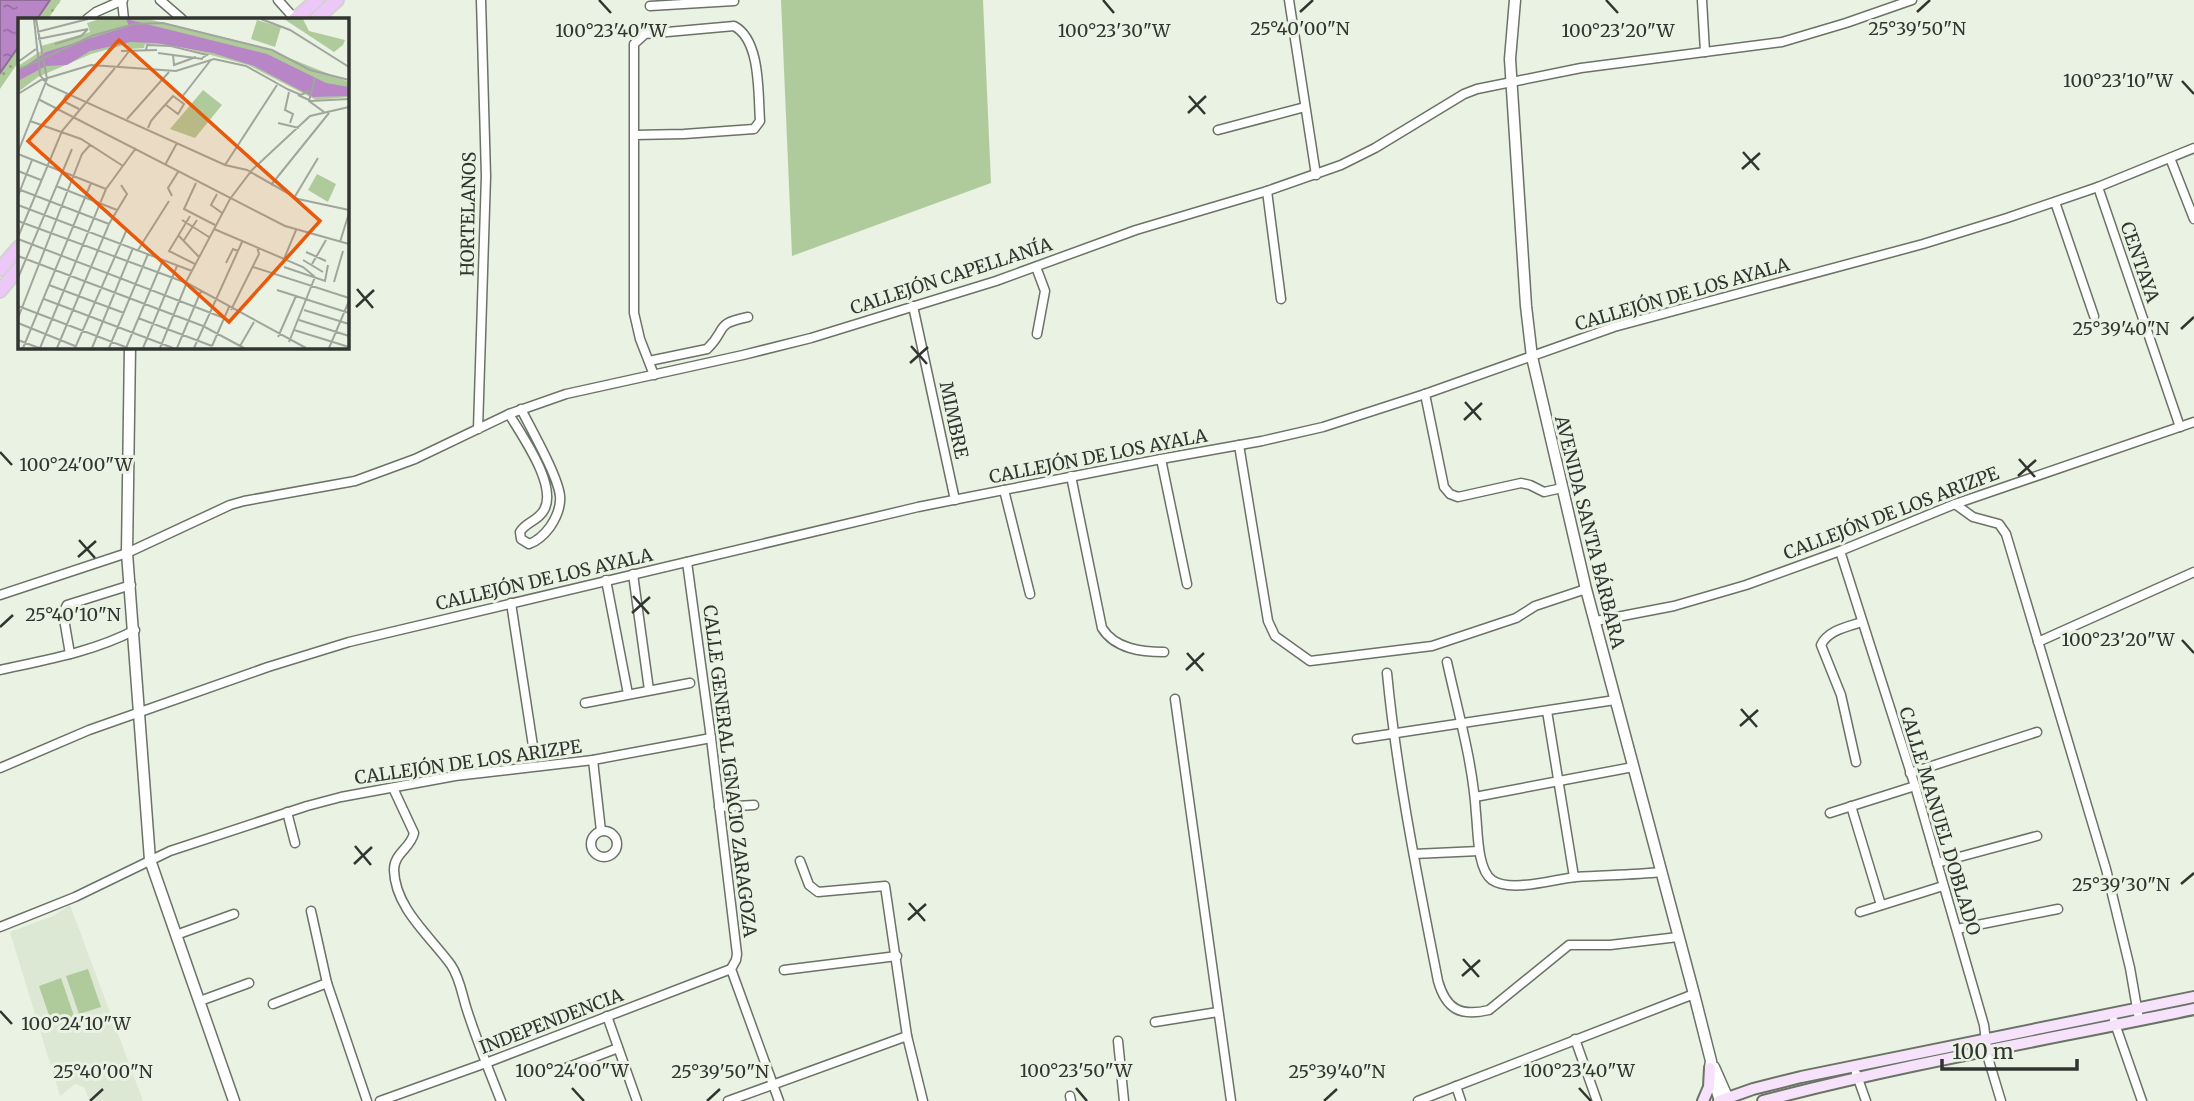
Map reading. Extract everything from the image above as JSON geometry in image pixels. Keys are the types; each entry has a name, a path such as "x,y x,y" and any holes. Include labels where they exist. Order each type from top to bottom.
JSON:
{"main road":[{"path":"296,18 317,0"},
{"path":"317,18 337,0"},
{"path":"0,269 18,248"},
{"path":"0,290 18,269"},
{"path":"2114,1020 2137,1009 2194,997"},
{"path":"1763,1101 1856,1072 2114,1020 2139,1021 2194,1010"},
{"path":"1703,1101 1709,1087 1711,1065"},
{"path":"1723,1100 1801,1077 1856,1072"}],"street":[{"path":"160,0 181,18"},
{"path":"278,0 294,18"},
{"name":"HORTELANOS","path":"478,429 486,176 481,0"},
{"path":"1289,0 1316,175"},
{"name":"AVENIDA SANTA BÁRBARA","path":"1515,0 1511,81 1526,306 1532,357 1586,589 1711,1065 1721,1079 1723,1100"},
{"path":"1702,0 1704,52"},
{"name":"CALLEJÓN CAPELLANÍA","path":"0,595 127,553 230,505 355,481 415,459 521,409 566,394 811,338 1036,267 1136,230 1316,175 1375,148 1464,94 1511,81 1606,65 1782,42 1911,0"},
{"path":"88,18 123,1"},
{"path":"650,6 693,1 734,1"},
{"path":"634,135 754,129 758,126 760,121 756,60 744,34 734,26 645,34 634,44 634,135 634,313 640,340 654,374"},
{"path":"1218,130 1306,107"},
{"name":"CALLEJÓN DE LOS AYALA","path":"0,768 89,730 268,667 349,642 955,500 1323,427 1640,319 1923,244 2055,202 2194,148"},
{"path":"2170,158 2194,219"},
{"name":"CENTAYA","path":"2098,187 2180,427"},
{"path":"1267,191 1281,299"},
{"path":"2055,202 2094,316"},
{"path":"1036,267 1045,291 1037,334"},
{"name":"MIMBRE","path":"913,306 955,500"},
{"path":"649,361 706,349 724,324 748,317"},
{"path":"130,348 127,553 135,630 150,860 234,1101"},
{"path":"1425,394 1444,487 1450,494 1458,497 1521,483 1544,492 1562,488"},
{"path":"509,414 541,474 548,495 543,512 520,532 521,539 528,544 535,542 551,525 560,503 558,486 521,409"},
{"name":"CALLEJÓN DE LOS ARIZPE","path":"1595,621 1703,599 1840,551 1955,504 2194,422"},
{"path":"526,444 536,439"},
{"path":"1239,445 1268,621 1275,636 1310,662 1432,646 1516,618 1535,606 1586,589"},
{"path":"1161,458 1186,584"},
{"path":"1071,476 1102,628 1108,635 1130,648 1164,652"},
{"path":"1004,490 1030,594"},
{"path":"1955,504 1973,517 1995,522 2004,530 2106,869 2130,968 2139,1021"},
{"name":"CALLE MANUEL DOBLADO","path":"1840,551 1915,786 1957,929 2001,1101"},
{"name":"CALLE GENERAL IGNACIO ZARAGOZA","path":"687,562 712,738 737,956 731,969 779,1101"},
{"path":"2038,642 2194,572"},
{"path":"633,574 649,690"},
{"path":"606,580 628,694"},
{"path":"70,654 63,614 67,605 131,585"},
{"path":"511,603 533,746"},
{"path":"1856,762 1844,704 1821,645 1831,633 1862,622"},
{"path":"0,670 70,654 120,638 135,630"},
{"path":"1447,662 1475,797 1479,851 1490,878 1500,883 1542,883 1574,877 1661,872"},
{"path":"1387,673 1393,734 1438,981 1442,995 1456,1010 1489,1010 1569,945 1610,945 1678,937"},
{"path":"585,702 690,683"},
{"path":"1175,699 1231,1101"},
{"path":"1357,739 1615,700"},
{"path":"1547,711 1574,877"},
{"path":"1910,773 2037,732"},
{"name":"CALLEJÓN DE LOS ARIZPE","path":"0,928 75,897 150,860 235,828 330,800 455,776 593,760 712,738"},
{"path":"593,760 601,831"},
{"path":"1475,797 1633,767"},
{"path":"1830,813 1915,786"},
{"path":"393,788 414,833 413,839 397,857 394,866 396,885 409,911 457,974 466,1008 500,1101"},
{"path":"719,807 754,805"},
{"path":"1851,806 1881,905"},
{"path":"287,813 295,843"},
{"path":"1937,863 2037,836"},
{"path":"1414,854 1479,851"},
{"path":"800,862 810,885 818,892 885,886 908,1036 923,1101"},
{"path":"1860,912 1943,886"},
{"path":"1957,929 2059,909"},
{"path":"311,911 327,983 367,1101"},
{"path":"176,934 234,914"},
{"path":"784,970 897,956"},
{"name":"INDEPENDENCIA","path":"380,1101 731,969"},
{"path":"200,1002 249,983"},
{"path":"273,1004 327,983"},
{"path":"1418,1101 1694,994"},
{"path":"1155,1022 1218,1012"},
{"path":"607,1016 637,1101"},
{"path":"2114,1020 2142,1101"},
{"path":"727,1101 908,1036"},
{"path":"1575,1039 1597,1101"},
{"path":"1118,1041 1125,1101"},
{"path":"566,1068 618,1048"},
{"path":"1856,1072 1866,1101"},
{"path":"1455,1086 1461,1101"}],"shaded area":[{"path":"70,905 143,1101 90,1101 84,1087 75,1084 60,1096 10,932 53,916"}],"green space":[{"path":"0,0 61,0 49,18 18,18 18,62 0,89"},
{"path":"781,0 983,0 991,183 792,256"},
{"path":"88,969 101,1007 79,1014 66,976"},
{"path":"61,978 74,1016 52,1024 39,986"}],"water":[{"path":"0,0 50,0 38,18 18,18 18,47 0,73"}]}
